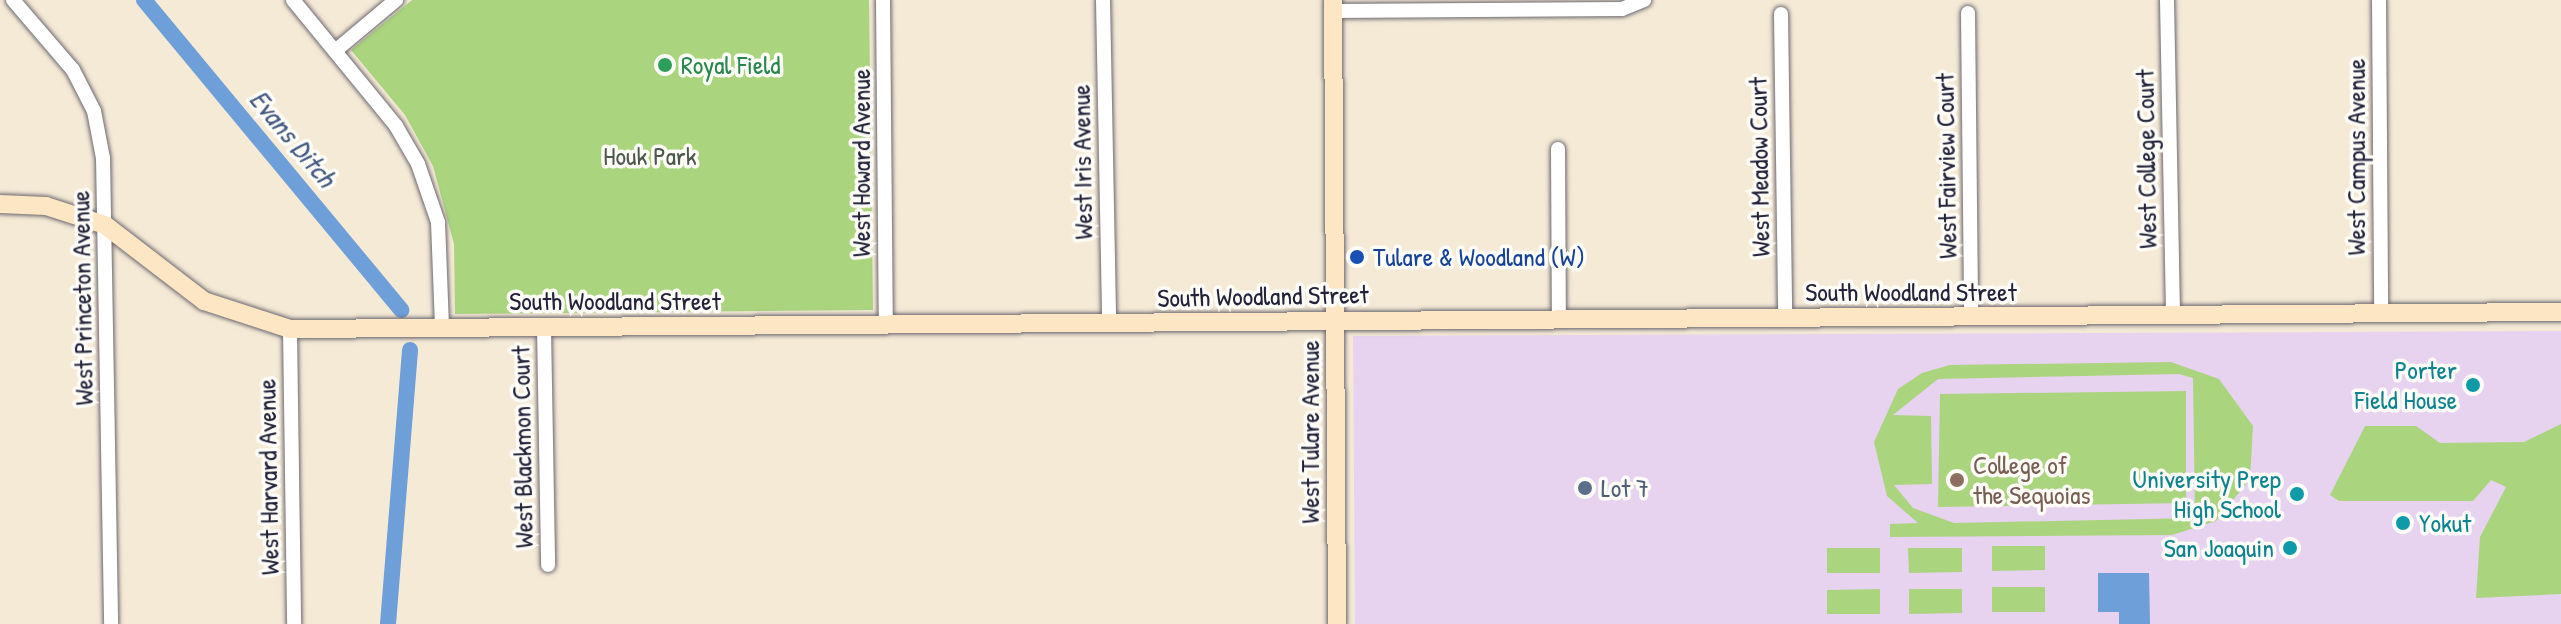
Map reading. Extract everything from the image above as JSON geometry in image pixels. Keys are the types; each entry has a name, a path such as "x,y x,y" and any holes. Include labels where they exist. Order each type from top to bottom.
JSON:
{"street":[{"name":"West Princeton Avenue","path":"13,0 73,70 94,111 105,225 111,624"},
{"path":"293,0 396,126 430,195 442,250 442,328"},
{"path":"335,51 396,0"},
{"name":"West Howard Avenue","path":"883,0 886,325"},
{"name":"West Iris Avenue","path":"1103,0 1109,323"},
{"path":"1333,5 1519,4 1622,9 1644,0"},
{"name":"West College Court","path":"2167,0 2173,317"},
{"name":"West Campus Avenue","path":"2379,0 2381,314"},
{"name":"West Tulare Avenue","path":"1333,5 1337,624"},
{"name":"West Fairview Court","path":"1968,13 1971,318"},
{"name":"West Meadow Court","path":"1781,14 1785,319"},
{"path":"1558,149 1559,318"},
{"name":"South Woodland Street","path":"0,204 46,206 105,225 204,301 290,329 2561,312"},
{"name":"West Blackmon Court","path":"544,328 548,565"},
{"name":"West Harvard Avenue","path":"290,329 294,624"}],"shaded area":[{"name":"College of the Sequoias","path":"2561,331 2561,624 1355,624 1353,336"}],"green space":[{"name":"Houk Park","path":"412,0 869,0 873,310 455,314 454,244 433,166 405,115 351,50"},
{"path":"2171,362 2219,379 2253,426 2250,479 2216,521 2172,535 1890,537 1890,524 1918,523 1887,496 1874,442 1898,389 1922,373 1950,365","holes":["2179,374 2193,378 2195,518 1954,523 1913,508 1894,485 1932,484 1931,416 1893,415 1938,379"]},
{"path":"2186,391 2186,503 1938,507 1940,394"},
{"path":"2561,424 2561,594 2476,598 2480,537 2506,487 2491,480 2473,501 2339,501 2330,495 2365,426 2416,426 2440,443 2524,442"},
{"path":"1992,546 2045,546 2045,570 1992,571"},
{"path":"1827,548 1880,548 1880,573 1827,573"},
{"path":"1908,548 1962,548 1962,572 1909,573"},
{"path":"1992,587 2045,587 2045,612 1992,612"},
{"path":"1880,589 1880,614 1827,614 1827,590"},
{"path":"1909,589 1962,589 1962,613 1909,614"}],"water":[{"path":"2098,573 2149,573 2150,624 2119,624 2119,612 2098,612"}],"waterway":[{"name":"Evans Ditch","path":"144,0 401,310"},
{"name":"Evans Ditch","path":"388,624 410,350"}],"place":[{"name":"Royal Field","path":"665,65"},
{"name":"Tulare & Woodland (W)","path":"1357,257"},
{"name":"Porter Field House","path":"2473,385"},
{"name":"College of the Sequoias","path":"1957,480"},
{"name":"Lot 7","path":"1585,488"},
{"name":"University Prep High School","path":"2297,494"},
{"name":"Yokut","path":"2403,523"},
{"name":"San Joaquin","path":"2290,548"}]}
